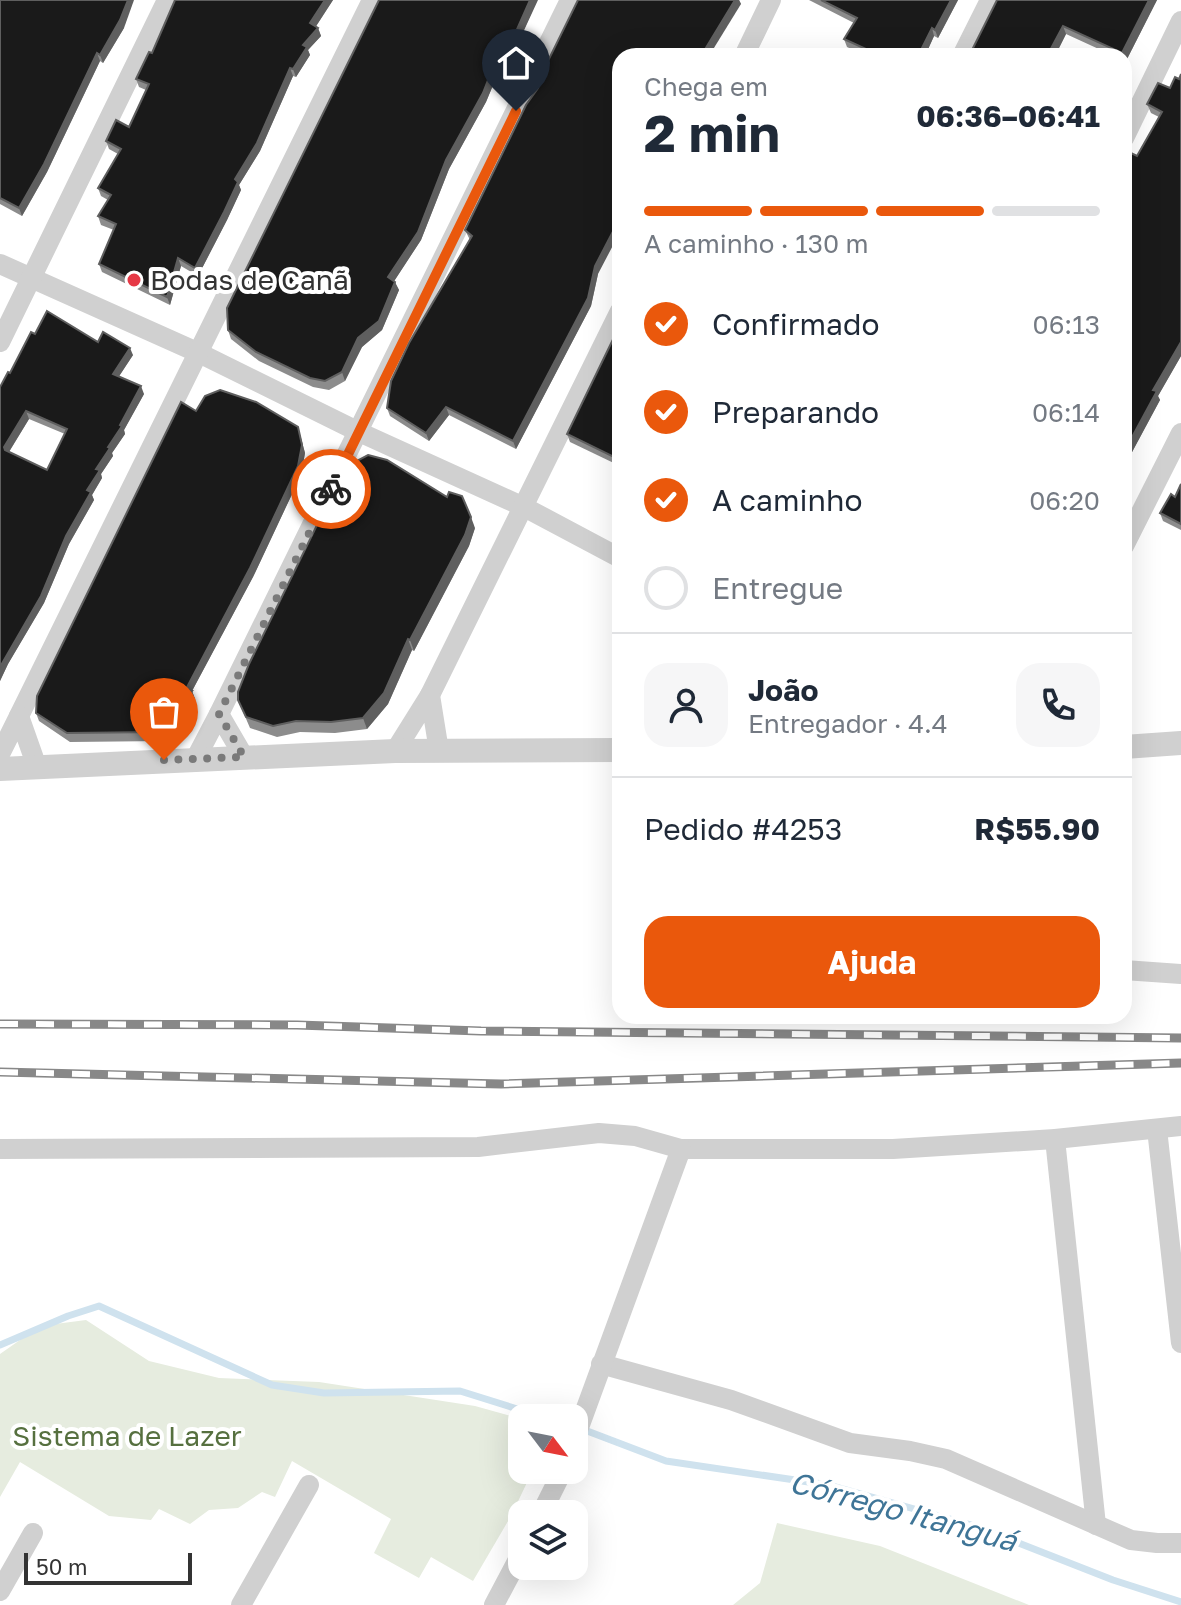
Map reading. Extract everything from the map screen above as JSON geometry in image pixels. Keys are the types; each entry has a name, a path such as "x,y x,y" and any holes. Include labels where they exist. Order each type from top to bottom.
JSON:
{"street":[{"path":"0,342 167,0"},
{"path":"0,754 372,0"},
{"path":"196,758 570,0"},
{"path":"748,48 771,0"},
{"path":"966,48 990,0"},
{"path":"1132,122 1181,21"},
{"path":"0,264 199,353 359,432 524,507 612,554"},
{"path":"395,751 430,695 612,327"},
{"path":"1132,530 1181,433"},
{"path":"430,695 439,751"},
{"path":"219,714 244,757"},
{"path":"19,716 37,767"},
{"path":"1132,746 1181,743"},
{"path":"0,769 196,758 612,746"},
{"path":"1132,971 1181,974"},
{"path":"0,1149 478,1147 599,1133 635,1136 681,1149 949,1148 1181,1126"},
{"path":"1157,1129 1181,1343"},
{"path":"1055,1139 1096,1525"},
{"path":"588,1404 681,1149"},
{"path":"601,1364 731,1400 850,1443 946,1459 1131,1540 1181,1543"},
{"path":"241,1605 309,1485"},
{"path":"0,1591 33,1533"},
{"path":"494,1605 508,1578"}],"green space":[{"name":"Sistema de Lazer","path":"86,1320 149,1361 219,1378 319,1382 475,1406 508,1415 508,1484 526,1484 519,1500 508,1500 508,1521 473,1581 431,1557 419,1578 374,1553 391,1519 292,1461 275,1497 262,1492 238,1508 209,1510 190,1524 159,1509 151,1520 109,1516 20,1462 0,1497 0,1354 40,1326"},
{"path":"777,1523 880,1546 1029,1605 733,1605 760,1583"}],"building":[{"path":"0,0 128,0 100,55 97,53 44,164 19,208 0,198"},
{"path":"175,0 325,0 310,23 318,28 303,45 307,47 293,69 290,68 195,268 178,258 167,297 99,264 116,224 98,216 111,195 98,188 121,149 106,141 116,120 129,127 149,84 136,79 149,52 152,53"},
{"path":"379,0 530,0 511,43 492,70 483,93 446,160 418,232 388,277 395,282 379,321 358,338 342,372 325,381 310,378 256,352 228,330 227,308"},
{"path":"578,0 735,0 706,48 612,48 612,233 595,266 588,298 513,441 446,407 426,433 387,408 391,381 409,343 472,236 465,230 526,105 538,88 542,73"},
{"path":"821,0 951,0 922,48 864,48 844,39 857,18"},
{"path":"997,0 1149,0 1125,48 1111,48 1063,26 1051,48 973,48"},
{"path":"1181,74 1181,342 1153,390 1157,391 1132,437 1132,154 1137,156 1162,112 1147,104 1158,83 1170,88 1175,77 1179,79"},
{"path":"47,311 98,342 103,332 130,348 113,374 141,386 96,469 100,470 87,490 91,492 66,536 41,596 0,667 0,387 31,332 35,334","holes":["26,411 67,429 47,470 4,447"]},
{"path":"612,341 612,456 567,434"},
{"path":"220,390 256,402 298,427 302,445 298,466 250,568 185,691 192,691 170,724 160,732 67,733 36,713 37,696 181,402 196,411 205,396"},
{"path":"368,455 387,460 447,497 449,492 462,496 471,517 465,535 408,639 384,693 363,718 331,722 296,721 273,726 246,717 238,700 238,692 249,664 343,472"},
{"path":"1181,484 1181,524 1160,513 1171,494 1175,497"}],"waterway":[{"name":"Córrego Itanguá","path":"0,1345 99,1306 272,1385 324,1393 460,1391 508,1406"},
{"name":"Córrego Itanguá","path":"588,1431 666,1461 829,1485 975,1526 1113,1580 1181,1602"}],"railway":[{"path":"0,1024 297,1025 481,1031 1181,1038"},
{"path":"0,1072 501,1084 1181,1063"}],"way so far":[{"path":"164,760 244,757 219,714 331,489"}],"place":[{"name":"Bodas de Canã","path":"134,280"}],"route":[{"path":"331,489 516,111"}]}
